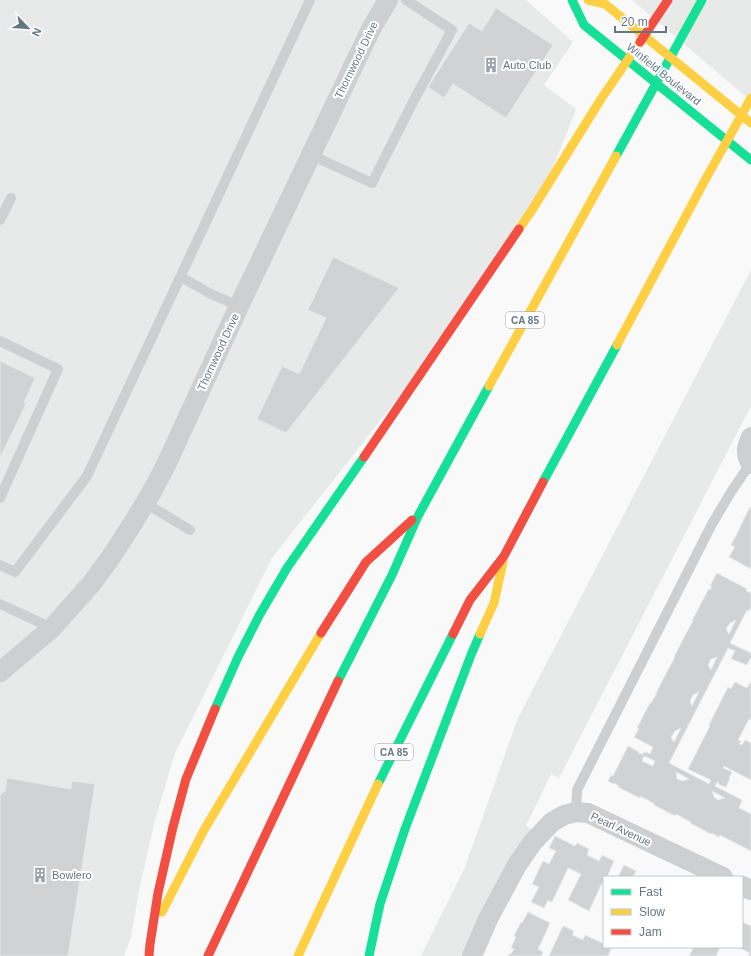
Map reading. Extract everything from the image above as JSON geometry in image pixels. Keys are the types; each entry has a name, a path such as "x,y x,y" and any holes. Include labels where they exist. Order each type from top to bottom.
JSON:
{"main road":[{"name":"Winfield Boulevard","path":"572,0 584,25 751,160"},
{"name":"Winfield Boulevard","path":"588,0 605,4 751,123"},
{"path":"149,956 158,893 186,779 238,657 260,614 287,568 532,210 601,99 668,0"},
{"name":"CA 85","path":"208,956 282,796 392,575 418,516 702,0"},
{"name":"CA 85","path":"298,956 378,783 470,600 504,556 704,182 751,98"},
{"path":"140,956 204,830 315,642 366,562 418,516"},
{"path":"369,956 380,904 405,829 471,655 494,603 504,556"}],"street":[{"name":"Thornwood Drive","path":"0,672 52,628 92,583 115,551 145,503 165,467 239,306 370,29 388,0"},
{"path":"751,437 748,443 747,454 751,464"},
{"name":"Pearl Avenue","path":"472,956 488,919 516,865 533,842 552,822 564,815 576,812 588,813 720,876"}],"lane":[{"path":"0,565 15,572 87,476 310,0"},
{"path":"311,155 372,183 414,100 452,30 406,0"},
{"path":"0,220 10,198"},
{"path":"180,277 211,294 239,306"},
{"path":"0,341 58,369 0,498"},
{"path":"576,812 577,790 712,524 730,492 751,464"},
{"path":"145,503 190,530"},
{"path":"0,604 52,628"}],"shaded area":[{"path":"0,0 526,0 573,42 544,85 576,109 535,214 413,379 272,558 175,753 155,820 140,886 131,937 124,956 0,956"},
{"path":"632,0 751,0 751,101"},
{"path":"751,270 751,406 559,778 551,774 526,826 531,829 508,869 466,956 421,956 465,867 518,718"}],"building":[{"name":"Auto Club","path":"496,8 553,45 506,118 453,84 444,98 428,87 469,23 482,31"},
{"path":"333,257 399,288 286,433 257,419 282,366 299,374 326,318 308,310"},
{"path":"0,361 35,378 24,403 26,404 0,458"},
{"path":"750,507 751,569 729,557 735,547 731,545"},
{"path":"717,573 747,589 746,591 751,593 751,608 749,611 747,610 730,643 751,653 751,659 747,665 731,659 735,651 728,648 669,763 709,784 711,780 688,769 728,687 731,689 735,682 747,688 751,681 751,720 749,719 738,740 741,741 739,744 742,745 745,740 751,743 751,780 724,766 723,768 732,772 726,787 718,784 719,783 717,782 715,786 742,800 739,808 751,814 751,851 720,835 719,837 712,833 711,834 676,814 675,816 644,798 640,796 640,798 608,781 611,775 613,776 628,746 639,752 638,753 641,754 646,752 650,754 653,747 634,737 639,729 637,728 657,693 705,596 712,586 710,586","holes":["736,620 729,634 726,629 730,623","717,657 711,670 708,665 711,659","699,692 692,706 690,701 693,695","681,728 674,742 671,737 675,731","644,756 655,761 653,766 642,761","676,772 689,779 682,781 677,779","712,791 725,798 718,800 714,797"]},
{"name":"Bowlero","path":"7,778 71,789 72,781 95,784 68,956 0,956 0,795 5,791"},
{"path":"555,836 575,846 577,843 589,849 587,855 599,861 602,855 614,861 607,876 603,876 603,884 602,883 589,911 568,900 581,874 568,868 552,902 548,900 544,908 531,902 539,887 532,884 543,861 549,864 556,851 549,848"},
{"path":"624,865 636,871 634,876 618,876"},
{"path":"528,912 550,923 538,949 543,952 541,956 508,956 514,949 511,948 516,937 514,936"},
{"path":"743,922 751,926 751,956 748,956 750,953 739,948 743,948"},
{"path":"563,926 574,931 572,935 583,940 585,935 603,944 603,948 611,949 608,956 549,956"},
{"path":"693,948 720,948 716,956 689,956"}],"traffic: fast":[{"path":"572,0 584,25 751,160"},
{"path":"616,156 702,0"},
{"path":"543,482 617,345"},
{"path":"338,681 392,575 418,516 489,386"},
{"path":"215,709 238,657 260,614 287,568 364,457"},
{"path":"378,784 453,634"},
{"path":"369,956 380,904 405,829 480,634"}],"traffic: slow":[{"path":"588,0 605,4 751,123"},
{"path":"519,229 601,99 640,42"},
{"path":"617,345 704,182 751,98"},
{"path":"489,386 616,156"},
{"path":"480,634 494,603 503,562"},
{"path":"162,912 204,830 321,633"},
{"path":"298,956 378,784"}],"traffic: jam":[{"path":"640,42 668,0"},
{"path":"364,457 519,229"},
{"path":"453,634 470,600 504,556 543,482"},
{"path":"321,633 366,562 412,520"},
{"path":"208,956 338,681"},
{"path":"149,956 158,893 173,827 186,779 215,709"}],"place":[{"name":"Auto Club","path":"491,65"},
{"name":"Bowlero","path":"40,875"}]}
